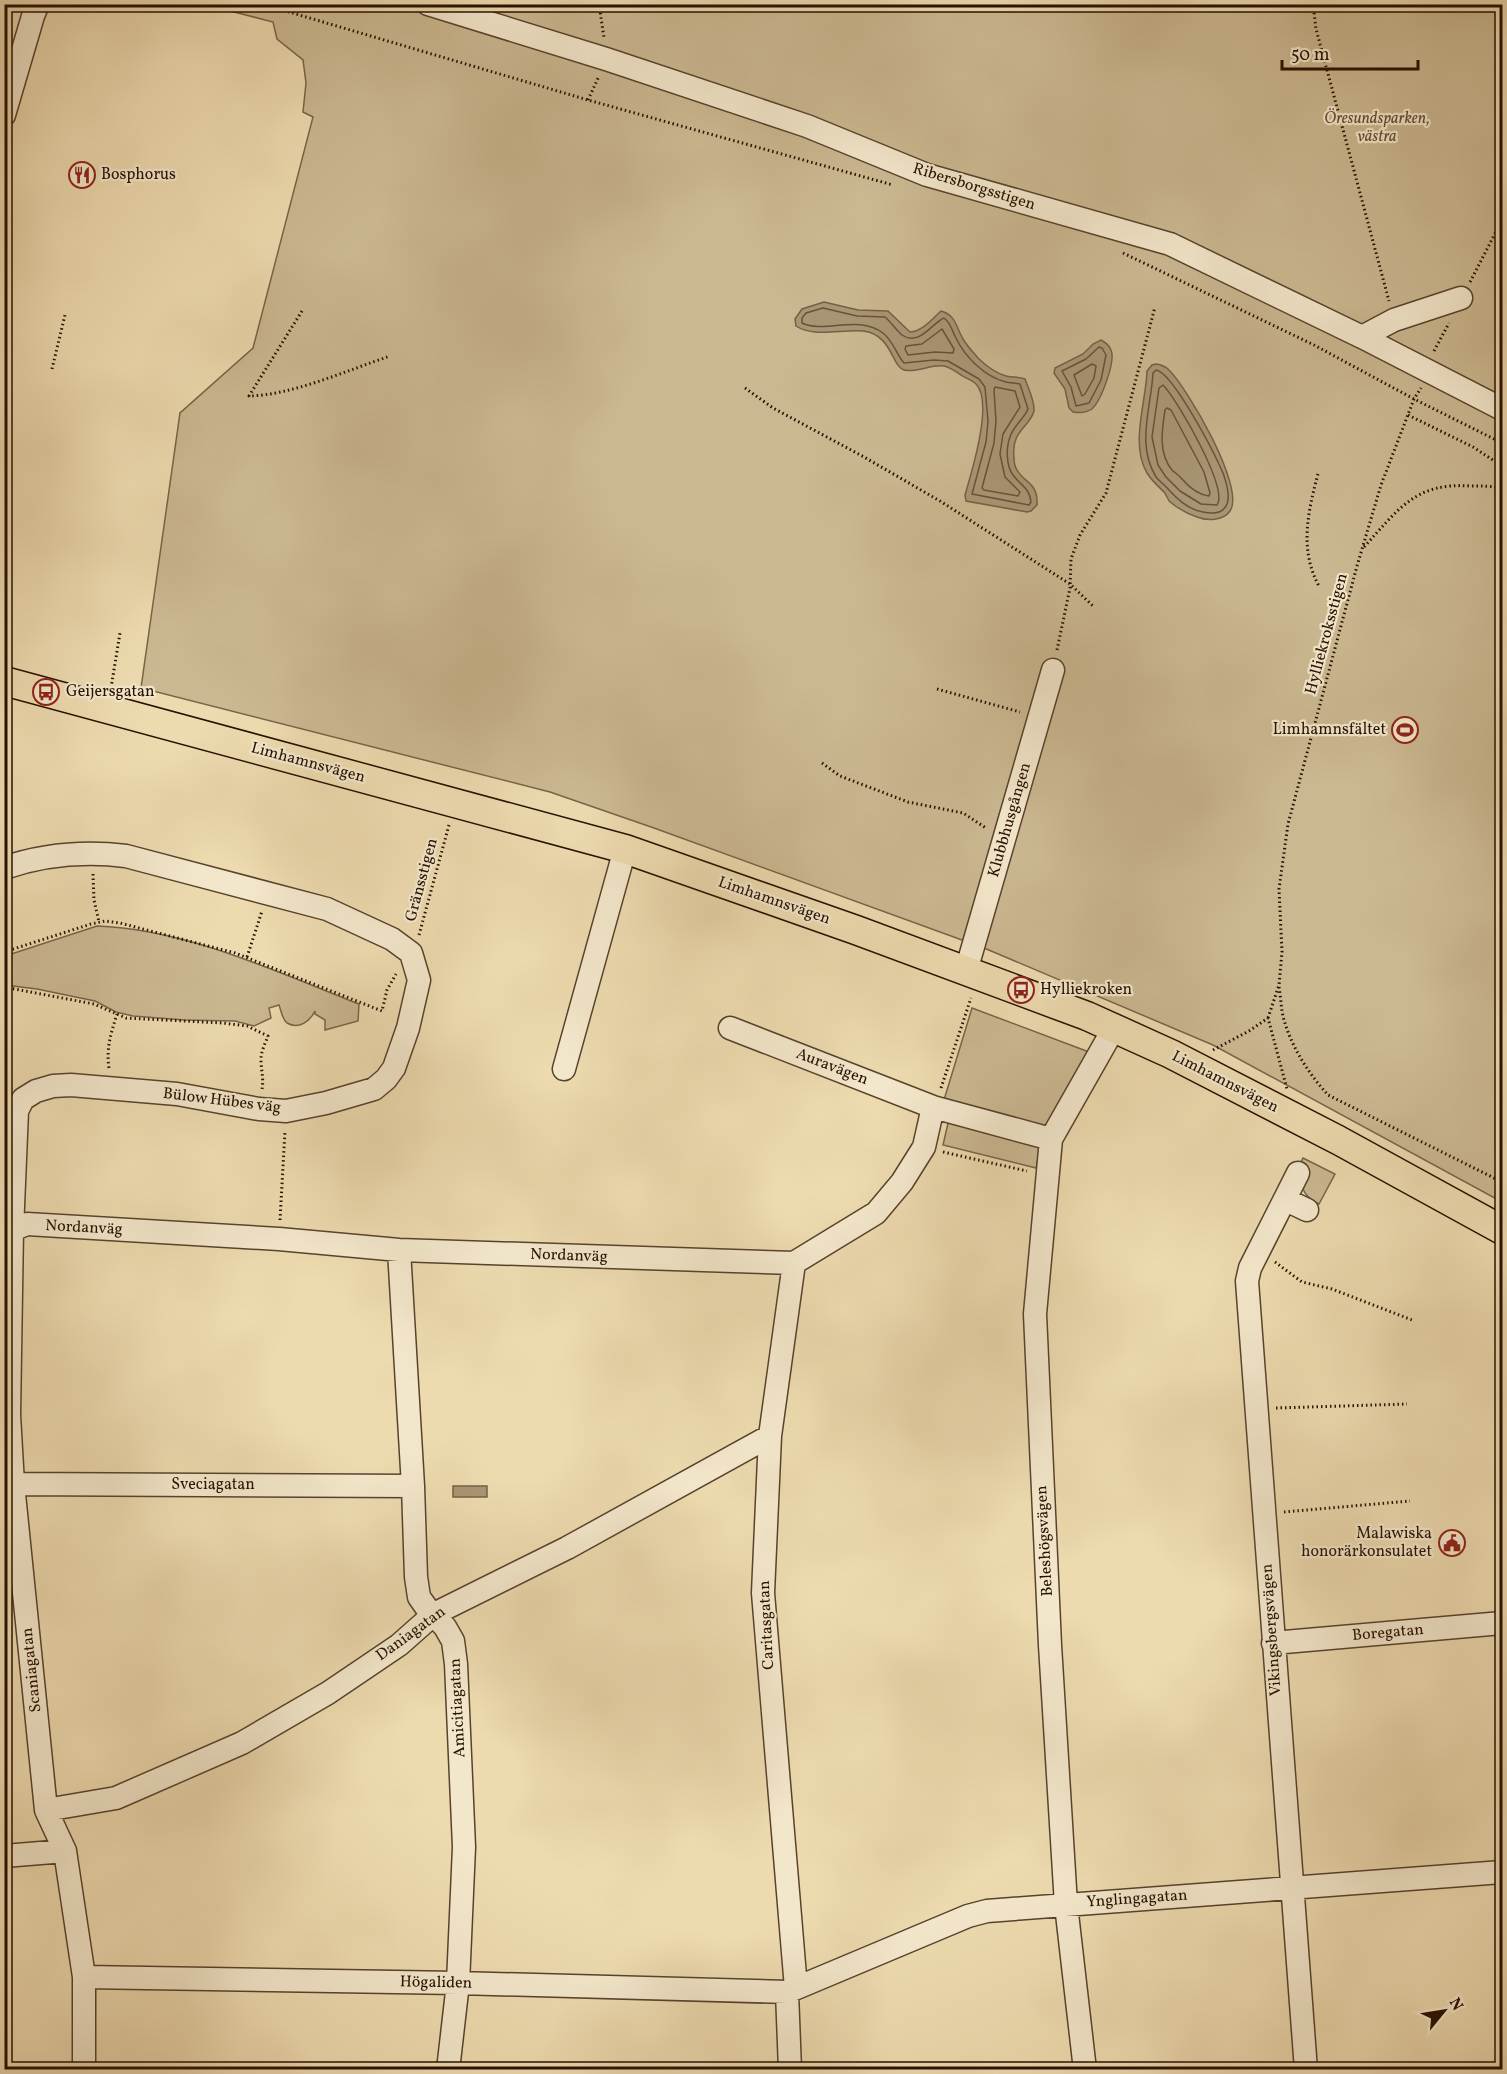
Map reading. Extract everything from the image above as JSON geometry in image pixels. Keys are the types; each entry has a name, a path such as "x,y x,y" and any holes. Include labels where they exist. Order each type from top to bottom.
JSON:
{"main road":[{"name":"Limhamnsvägen","path":"4,681 626,849 856,930 969,984 1041,998 1171,1054 1338,1140 1503,1230"}],"street":[{"name":"Ribersborgsstigen","path":"428,4 606,59 807,126 927,175 1170,244 1362,337 1503,409"},
{"path":"4,115 33,15 42,5"},
{"path":"1362,337 1394,320 1461,298"},
{"name":"Klubbhusgången","path":"969,984 1005,840 1053,670"},
{"path":"564,1069 626,849"},
{"path":"4,868 68,854 126,856 327,909 392,939 411,953"},
{"name":"Bülow Hübes väg","path":"8,1230 11,1111 23,1099 36,1091 53,1086 71,1085 193,1096 286,1111 358,1095 374,1089 394,1068 408,1028 419,980 411,953"},
{"name":"Auravägen","path":"730,1028 937,1100"},
{"name":"Beleshögsvägen","path":"1085,2070 1066,1905 1050,1646 1035,1314 1051,1139 1114,1028"},
{"path":"794,1263 876,1213 902,1182 924,1147 937,1100 1051,1139"},
{"name":"Vikingsbergsvägen","path":"1298,1173 1250,1268 1247,1281 1306,2070"},
{"path":"1286,1200 1306,1210"},
{"name":"Nordanväg","path":"8,1230 27,1224 279,1239 399,1250 794,1263"},
{"name":"Scaniagatan","path":"8,1230 9,1415 13,1484 11,1514 46,1810 65,1851 84,1977 84,2070"},
{"name":"Amicitiagatan","path":"399,1250 416,1577 419,1597 445,1627 453,1641 456,1664 464,1847 458,1983 448,2070"},
{"name":"Caritasgatan","path":"790,2070 791,1990 762,1593 770,1436 794,1263"},
{"name":"Daniagatan","path":"46,1810 116,1798 242,1743 328,1693 399,1645 434,1614 567,1548 770,1436"},
{"name":"Sveciagatan","path":"13,1484 413,1486"},
{"name":"Boregatan","path":"1273,1643 1503,1623"},
{"path":"4,1856 65,1851"},
{"name":"Ynglingagatan","path":"791,1990 968,1916 987,1911 1503,1872"},
{"name":"Högaliden","path":"84,1977 791,1990"}],"path":[{"path":"262,4 588,100 900,187"},
{"path":"1313,4 1316,29 1394,320"},
{"name":"Hylliekroksstigen","path":"1268,1018 1279,985 1282,952 1280,889 1288,824 1381,484 1414,399 1430,372 1432,357 1438,341 1448,327 1503,220"},
{"path":"1122,253 1314,345 1414,399 1503,443"},
{"path":"1053,670 1070,584 1071,559 1080,535 1106,492 1155,307"},
{"path":"302,311 249,396 265,396 310,384 390,356"},
{"path":"52,369 65,315"},
{"path":"745,388 773,408 940,501 1070,584 1094,607"},
{"path":"1408,415 1473,447 1503,466"},
{"path":"1318,474 1309,507 1306,545 1313,574 1319,586"},
{"path":"1362,549 1402,506 1423,491 1452,484 1503,488"},
{"path":"110,690 120,633"},
{"path":"937,689 1039,718"},
{"path":"822,763 840,776 908,802 963,813 1005,840"},
{"name":"Gränsstigen","path":"247,957 382,1011 387,990 400,966 411,953 423,926 449,823"},
{"path":"88,853 99,922"},
{"path":"4,952 105,921 193,941 247,957 268,893"},
{"path":"937,1100 969,984"},
{"path":"1279,985 1284,1020 1294,1046 1312,1078 1328,1095 1503,1182"},
{"path":"4,987 94,1004 126,1017 247,1026 268,1036 261,1061 263,1084 259,1108"},
{"path":"105,1089 109,1067 107,1057 109,1040 117,1014"},
{"path":"1204,1054 1240,1036 1268,1018 1288,1091"},
{"path":"279,1239 286,1111"},
{"path":"924,1147 1047,1176"},
{"path":"1260,1250 1302,1282 1332,1289 1412,1320"},
{"path":"1256,1408 1407,1404"},
{"path":"1264,1514 1410,1502"}],"green space":[{"name":"Öresundsparken, västra","path":"207,5 1502,5 1502,1202 1213,1045 984,948 550,792 141,688 180,413 253,348 313,117 303,112 306,83 303,60 277,39 273,22"},
{"path":"97,926 164,935 264,966 359,1004 358,1021 325,1030 325,1020 315,1014 315,1011 304,1023 291,1025 284,1019 279,1005 269,1008 271,1018 254,1026 235,1021 133,1016 116,1012 95,1001 5,985 5,956"},
{"path":"972,1008 1089,1052 1046,1130 944,1100"},
{"path":"949,1119 1042,1142 1036,1168 943,1145"},
{"path":"1303,1158 1335,1174 1319,1204 1306,1194 1302,1186 1297,1170"}],"water":[{"path":"824,302 858,310 888,311 910,332 923,327 941,311 953,318 966,344 984,364 1002,375 1025,379 1034,411 1015,441 1014,460 1020,475 1033,488 1037,497 1037,505 1027,512 966,501 965,495 980,438 982,421 981,393 976,384 944,366 904,370 900,368 886,344 873,333 863,331 811,332 796,326 795,319 802,309"},
{"path":"1101,340 1109,347 1112,355 1110,371 1103,390 1092,409 1073,412 1069,408 1065,389 1054,373 1055,368 1083,354"},
{"path":"1156,364 1168,369 1177,379 1212,438 1230,482 1233,499 1230,511 1223,517 1205,519 1182,510 1169,501 1147,473 1142,462 1139,436 1147,371"},
{"path":"453,1486 487,1486 487,1497 453,1497"}],"place":[{"name":"Bosphorus","path":"82,175"},
{"name":"Geijersgatan","path":"46,692"},
{"name":"Limhamnsfältet","path":"1405,730"},
{"name":"Hylliekroken","path":"1021,990"},
{"name":"Malawiska honorärkonsulatet","path":"1452,1543"}]}
